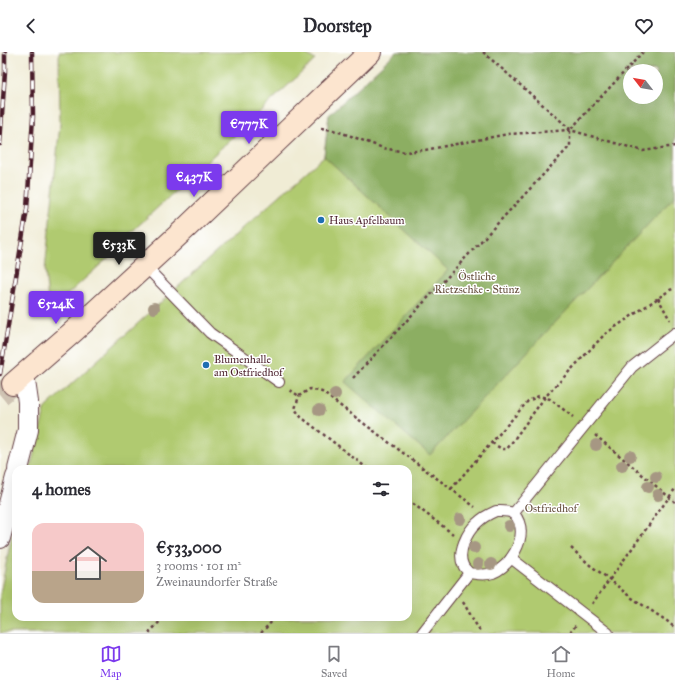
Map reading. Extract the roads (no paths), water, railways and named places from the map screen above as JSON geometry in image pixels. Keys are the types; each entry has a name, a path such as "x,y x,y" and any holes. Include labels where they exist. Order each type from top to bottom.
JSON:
{"street":[{"path":"19,465 28,430 28,402 18,379 74,331 224,193 370,52"},
{"path":"0,538 12,492"}],"lane":[{"path":"145,266 210,333 279,382"},
{"path":"514,514 632,368 675,333"},
{"path":"496,511 507,511 514,514 518,518 521,537 511,558 493,573 482,575 469,573 463,565 461,554 464,543 470,531 486,516 496,511"},
{"path":"511,558 608,633"},
{"path":"422,633 469,573"}],"tunnel":[{"path":"0,395 13,384"}],"railway":[{"path":"0,144 5,52"},
{"path":"0,374 27,209 33,117 32,52"}],"place":[{"name":"Haus Apfelbaum","path":"321,220"},
{"name":"Blumenhalle am Ostfriedhof","path":"206,365"}],"park label":[{"name":"Östliche Rietzschke - Stünz","path":"477,282"},
{"name":"Ostfriedhof","path":"551,508"}]}
